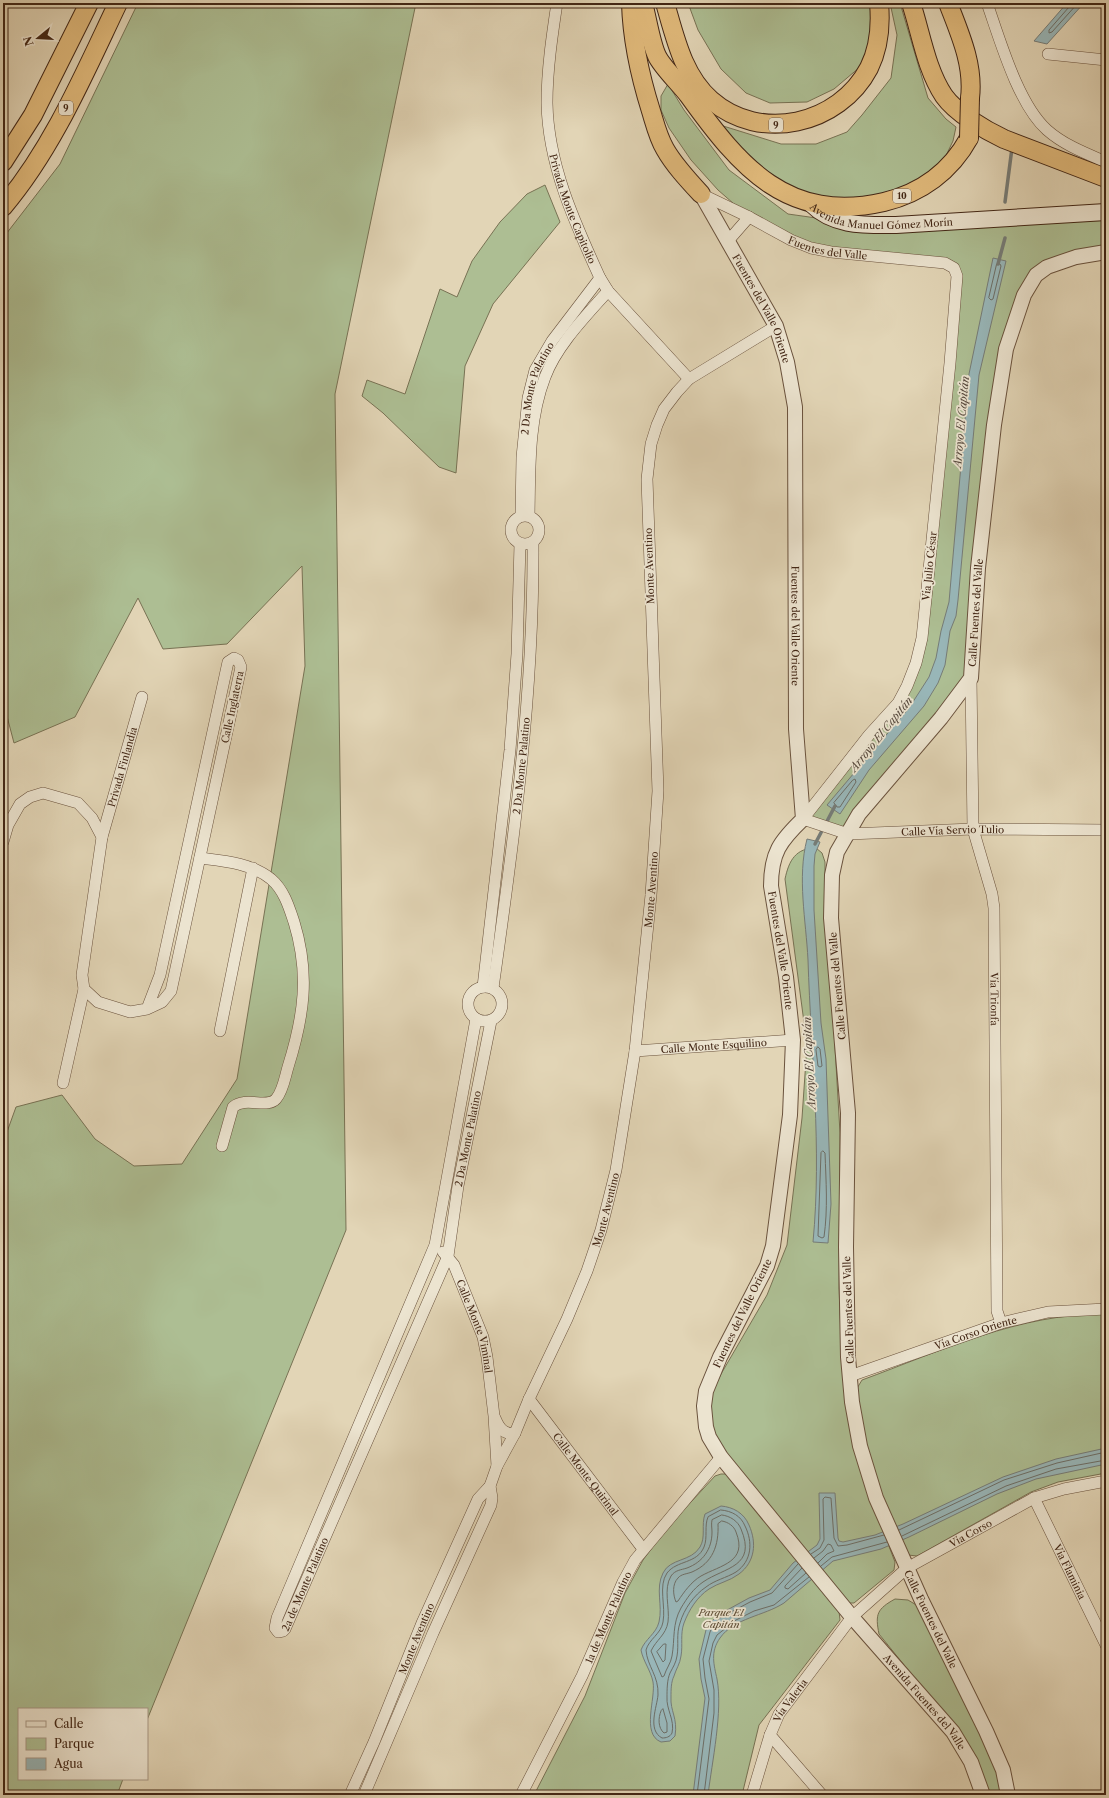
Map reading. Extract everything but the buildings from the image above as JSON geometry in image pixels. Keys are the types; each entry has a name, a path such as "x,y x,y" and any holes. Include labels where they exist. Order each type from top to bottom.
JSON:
{"highway":[{"path":"3,162 33,115 89,3"},
{"name":"9","path":"3,207 19,188 53,134 118,3"},
{"path":"631,3 632,26 642,82 656,128 664,148 701,194"},
{"name":"Avenida Manuel Gómez Morín","path":"643,3 657,56 683,88 717,135 745,164 774,187 796,199 812,204"},
{"name":"9","path":"665,3 682,56 694,80 706,95 726,112 756,123 771,125 791,124 813,117 832,107 847,96 868,68 874,54 880,16 879,3"},
{"path":"911,3 931,69 944,96 954,107 1004,139 1106,178"},
{"name":"10","path":"812,204 857,206 896,199 934,180 956,159 969,138 971,75 966,53 948,3"}],"main road":[{"name":"Avenida Manuel Gómez Morín","path":"812,204 819,211 832,219 866,225 896,225 1106,212"}],"street":[{"name":"Privada Monte Capitolio","path":"557,3 549,61 547,104 554,155 563,188 600,278 608,291 689,379"},
{"path":"987,3 1022,97 1032,113 1046,129 1057,138 1076,149 1106,162"},
{"path":"1048,54 1106,60"},
{"name":"Fuentes del Valle","path":"701,194 749,217 791,240 811,248 831,252 945,263 954,268 958,276"},
{"name":"Fuentes del Valle Oriente","path":"701,194 776,326 787,362 795,407 796,729 803,819 778,846 773,860 771,874 771,886 786,977 793,1040 790,1115 773,1246 767,1266 720,1357 706,1391 704,1406 706,1427 709,1437 721,1457 852,1617"},
{"path":"728,242 749,217"},
{"name":"Calle Fuentes del Valle","path":"1008,1795 1003,1770 986,1731 907,1568 876,1498 867,1474 852,1402 846,1247 848,1113 831,918 832,875 837,852 860,814 941,718 971,678 979,560 994,425 1006,349 1024,295 1036,275 1047,266 1076,257 1106,252"},
{"name":"Vía Julio César","path":"803,819 869,735 898,703 907,686 916,663 922,638 958,276"},
{"name":"2 Da Monte Palatino","path":"525,516 522,457 528,398 535,370 552,341 600,278"},
{"name":"2 Da Monte Palatino","path":"525,516 536,404 545,376 571,334 608,291"},
{"name":"Monte Aventino","path":"350,1795 374,1742 422,1623 478,1499 490,1486 497,1466 516,1433 529,1400 567,1319 587,1271 601,1230 616,1170 635,1051 652,888 658,791 647,479 651,444 656,425 664,409 689,379 776,326"},
{"path":"525,516 537,521 540,530 533,542 520,544 513,538 510,530 513,521 525,516"},
{"name":"2 Da Monte Palatino","path":"488,988 505,903 524,745 532,655 533,542"},
{"name":"2 Da Monte Palatino","path":"488,988 510,750 517,654 520,544"},
{"name":"Calle Inglaterra","path":"84,990 98,1002 130,1012 147,1009 162,1002 171,991 241,667 241,664 236,659 231,659 228,662 160,975 147,1009"},
{"name":"Vía Trionfa","path":"971,678 973,829 992,894 994,908 997,1311 1001,1323"},
{"name":"Privada Finlandia","path":"102,837 142,697"},
{"path":"3,842 5,823 20,804 30,797 43,794 78,803 92,818 102,837 82,975 84,990 63,1083"},
{"name":"Calle Vía Servio Tulio","path":"803,819 848,834 973,829 1106,830"},
{"path":"200,858 237,863 252,868 271,880 282,892 290,910 299,939 304,968 304,990 300,1022 280,1091 275,1100 268,1103 245,1101 239,1102 233,1107 222,1146"},
{"path":"220,1031 252,868"},
{"path":"488,988 501,996 502,1007 498,1016 491,1021 476,1019 470,1011 469,1000 474,991 488,988"},
{"name":"2 Da Monte Palatino","path":"435,1245 476,1019"},
{"name":"2 Da Monte Palatino","path":"448,1256 458,1186 491,1021"},
{"name":"Calle Monte Esquilino","path":"635,1051 793,1040"},
{"name":"Calle Monte Viminal","path":"435,1245 448,1256 456,1269 483,1337 494,1416 497,1466"},
{"name":"2a de Monte Palatino","path":"435,1245 277,1618 275,1628 278,1632 285,1629 448,1256"},
{"name":"Vía Corso Oriente","path":"850,1376 1001,1323 1048,1312 1106,1309"},
{"name":"Calle Monte Quirinal","path":"529,1400 643,1549"},
{"name":"Calle Monte Viminal","path":"494,1416 502,1430 510,1434 516,1433"},
{"name":"1a de Monte Palatino","path":"521,1795 582,1676 623,1582 643,1549 721,1457"},
{"name":"Vía Corso","path":"852,1617 907,1568 1034,1498 1064,1489 1106,1481"},
{"name":"Monte Aventino","path":"364,1795 433,1633 491,1505 492,1498 490,1486"},
{"name":"Vía Flaminia","path":"1034,1498 1101,1621 1106,1645"},
{"name":"Vía Valeria","path":"752,1795 770,1735 779,1714 852,1617"},
{"name":"Avenida Fuentes del Valle","path":"852,1617 953,1732 972,1762 983,1795"},
{"path":"770,1735 822,1795"}],"green space":[{"path":"138,3 416,3 335,394 346,1230 148,1718 148,1708 18,1708 18,1780 123,1780 117,1795 3,1795 3,1143 16,1107 62,1095 95,1139 134,1166 182,1164 237,1079 305,666 302,566 227,644 163,649 138,598 75,717 14,743 3,701 3,238 60,164"},
{"path":"688,3 879,3 877,45 860,67 834,89 807,102 770,103 746,93 721,69 698,30"},
{"path":"890,3 900,3 928,98 946,119 956,127 953,141 940,168 899,192 827,203 769,179 720,125 781,144 816,144 847,132 891,78 897,35"},
{"path":"668,84 684,110 729,170 788,214 866,225 1106,212 1106,254 1076,257 1030,284 1006,349 971,678 848,834 803,819 882,721 916,663 957,276 945,263 831,252 749,217 718,190 691,160 669,128 661,110 661,96"},
{"path":"545,185 560,222 493,304 465,366 456,473 439,467 383,413 362,396 367,380 405,394 440,289 457,297 472,261 500,222 527,194"},
{"path":"816,848 822,853 825,862 825,920 834,1030 840,1133 839,1288 841,1335 865,1484 895,1562 894,1570 854,1603 847,1603 726,1455 716,1439 711,1421 710,1407 712,1393 721,1374 767,1295 787,1245 802,1118 807,1045 785,879 794,856 803,850"},
{"path":"1106,1314 1106,1473 1058,1482 1031,1492 917,1556 908,1555 903,1552 865,1448 856,1390 862,1380 951,1346 1012,1327 1074,1315"},
{"name":"Parque El Capitán","path":"726,1474 839,1611 840,1620 759,1725 742,1795 534,1795 585,1696 625,1593 643,1560 667,1528 715,1476"},
{"path":"895,1599 908,1600 918,1606 999,1772 1003,1795 986,1795 959,1733 879,1634 877,1622 879,1613 884,1606"}],"water":[{"path":"1067,3 1084,3 1047,44 1034,41"},
{"path":"993,258 1006,261 979,375 958,600 956,616 950,631 945,665 938,683 924,706 869,770 840,814 827,805 909,708 929,677 936,658 941,631 949,602 969,374"},
{"path":"807,839 820,842 815,854 814,910 821,1023 826,1059 831,1204 828,1243 813,1242 816,1172 815,1101 808,960 802,884 804,854"},
{"path":"1106,1448 1106,1464 1036,1479 997,1494 881,1549 833,1561 784,1603 741,1622 726,1631 717,1643 714,1653 719,1706 708,1795 693,1795 705,1698 699,1659 706,1630 710,1623 718,1615 749,1598 770,1590 793,1563 817,1545 820,1539 819,1493 835,1493 838,1538 839,1541 843,1542 875,1535 903,1524 1003,1477 1056,1459"},
{"path":"721,1506 738,1511 747,1521 752,1532 754,1545 753,1552 748,1564 739,1574 705,1592 688,1613 683,1627 682,1652 671,1686 671,1702 676,1724 675,1736 670,1741 661,1742 655,1738 650,1724 653,1682 641,1650 658,1626 660,1616 659,1591 663,1573 670,1565 696,1552 703,1539 703,1522 705,1514"}],"waterway":[{"name":"Arroyo El Capitán","path":"1005,202 1012,148"},
{"name":"Arroyo El Capitán","path":"998,264 1005,238"},
{"name":"Arroyo El Capitán","path":"815,844 835,806"}]}
